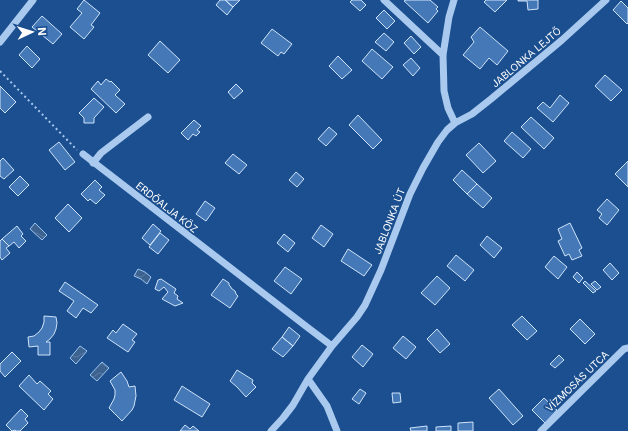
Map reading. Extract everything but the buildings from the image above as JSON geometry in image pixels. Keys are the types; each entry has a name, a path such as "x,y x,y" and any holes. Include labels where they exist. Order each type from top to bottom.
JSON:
{"street":[{"path":"0,42 32,0"},
{"path":"384,0 443,55"},
{"path":"454,0 449,17 443,55 444,91 448,108 455,123"},
{"name":"JABLONKA LEJTŐ","path":"455,123 472,114 491,99 562,40 606,0"},
{"path":"93,162 100,153 148,117"},
{"name":"JABLONKA ÚT","path":"272,431 293,405 308,379 332,346 357,317 365,305 381,270 410,194 438,142 447,130 455,123"},
{"name":"ERDŐALJA KÖZ","path":"83,154 332,346"},
{"name":"VÍZMOSÁS UTCA","path":"541,431 624,349 628,348"},
{"path":"308,379 327,406 337,431"}],"path":[{"path":"0,72 74,149 83,154"}],"water":[{"path":"35,223 47,235 42,240 30,229"},
{"path":"138,269 151,277 147,284 134,276"},
{"path":"80,346 87,351 76,364 70,358"},
{"path":"102,362 109,368 97,381 90,375"}]}
